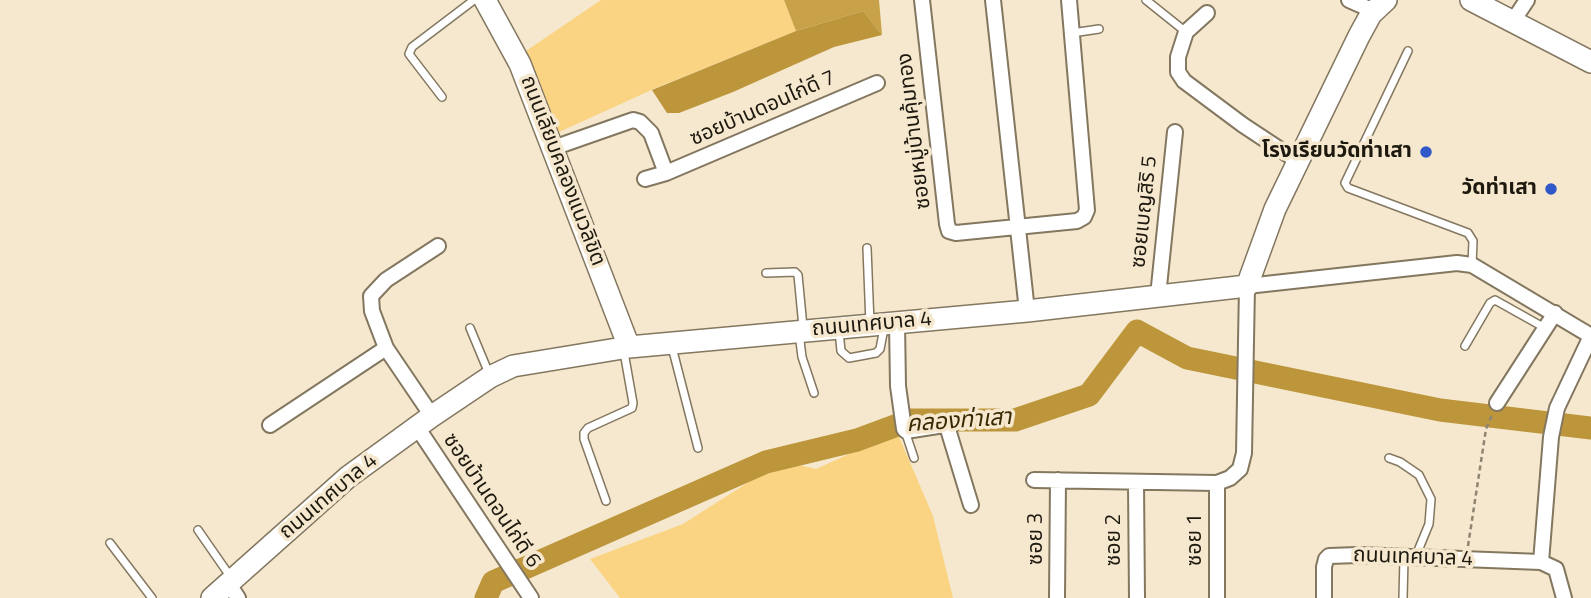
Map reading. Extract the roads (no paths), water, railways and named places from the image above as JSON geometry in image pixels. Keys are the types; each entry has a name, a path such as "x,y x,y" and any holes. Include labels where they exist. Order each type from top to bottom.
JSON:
{"street":[{"name":"ถนนเลียบคลองแนวลิขิต","path":"485,0 520,64 626,348"},
{"name":"ซอยหมู่บ้านคุ้มทอง","path":"922,0 949,231 956,233 1077,221 1084,217 1087,210 1069,0"},
{"path":"993,0 1027,311"},
{"path":"1034,480 1217,483 1230,478 1240,469 1244,453 1247,286 1267,228 1359,36 1380,6 1349,0"},
{"path":"1471,0 1591,61"},
{"path":"1513,21 1527,0"},
{"path":"1207,13 1186,32 1178,72 1184,81 1243,125 1299,162"},
{"name":"ซอยบ้านดอนไก่ดี 7","path":"645,179 666,173 877,83"},
{"path":"553,148 634,120 651,133 666,173"},
{"name":"ซอยเบญสิริ 5","path":"1158,296 1175,132"},
{"name":"ซอยบ้านดอนไก่ดี 6","path":"438,246 386,279 371,296 372,311 386,348 424,421 531,598"},
{"name":"ถนนเทศบาล 4","path":"212,598 233,587 348,477 424,421 490,377 513,366 671,343 1027,311 1457,263 1472,265"},
{"path":"1472,265 1591,336 1557,408 1551,437 1541,562 1556,569 1564,598"},
{"path":"1497,403 1555,313"},
{"path":"884,324 904,429 947,426 971,505"},
{"path":"270,425 386,348"},
{"name":"ซอย 3","path":"1058,480 1058,598"},
{"name":"ซอย 2","path":"1136,482 1137,598"},
{"name":"ซอย 1","path":"1217,483 1217,598"},
{"name":"ถนนเทศบาล 4","path":"1324,598 1324,567 1329,556 1541,562"}],"lane":[{"path":"442,97 408,54 412,47 474,0"},
{"path":"1146,0 1186,32"},
{"path":"1072,33 1099,29"},
{"path":"1409,51 1345,183 1348,188 1382,202 1468,233 1473,241 1472,265"},
{"path":"839,328 841,351 849,358 876,353 880,349 884,324 867,248"},
{"path":"766,273 795,272 798,275 802,357 814,393"},
{"path":"1465,346 1490,303 1495,300 1545,328"},
{"path":"470,328 490,377"},
{"path":"671,343 698,448"},
{"path":"606,501 584,433 588,428 632,408 626,348"},
{"path":"904,429 914,458"},
{"path":"1389,458 1419,475 1431,499 1429,524 1409,558 1403,598"},
{"path":"198,530 233,587"},
{"path":"110,543 152,598"}],"waterway":[{"name":"คลองท่าเสา","path":"486,598 493,582 766,462 857,440 911,420 1015,420 1089,395 1137,331 1187,358 1440,410 1591,428"}],"place":[{"name":"โรงเรียนวัดท่าเสา","path":"1426,152"},
{"name":"วัดท่าเสา","path":"1551,189"}]}
